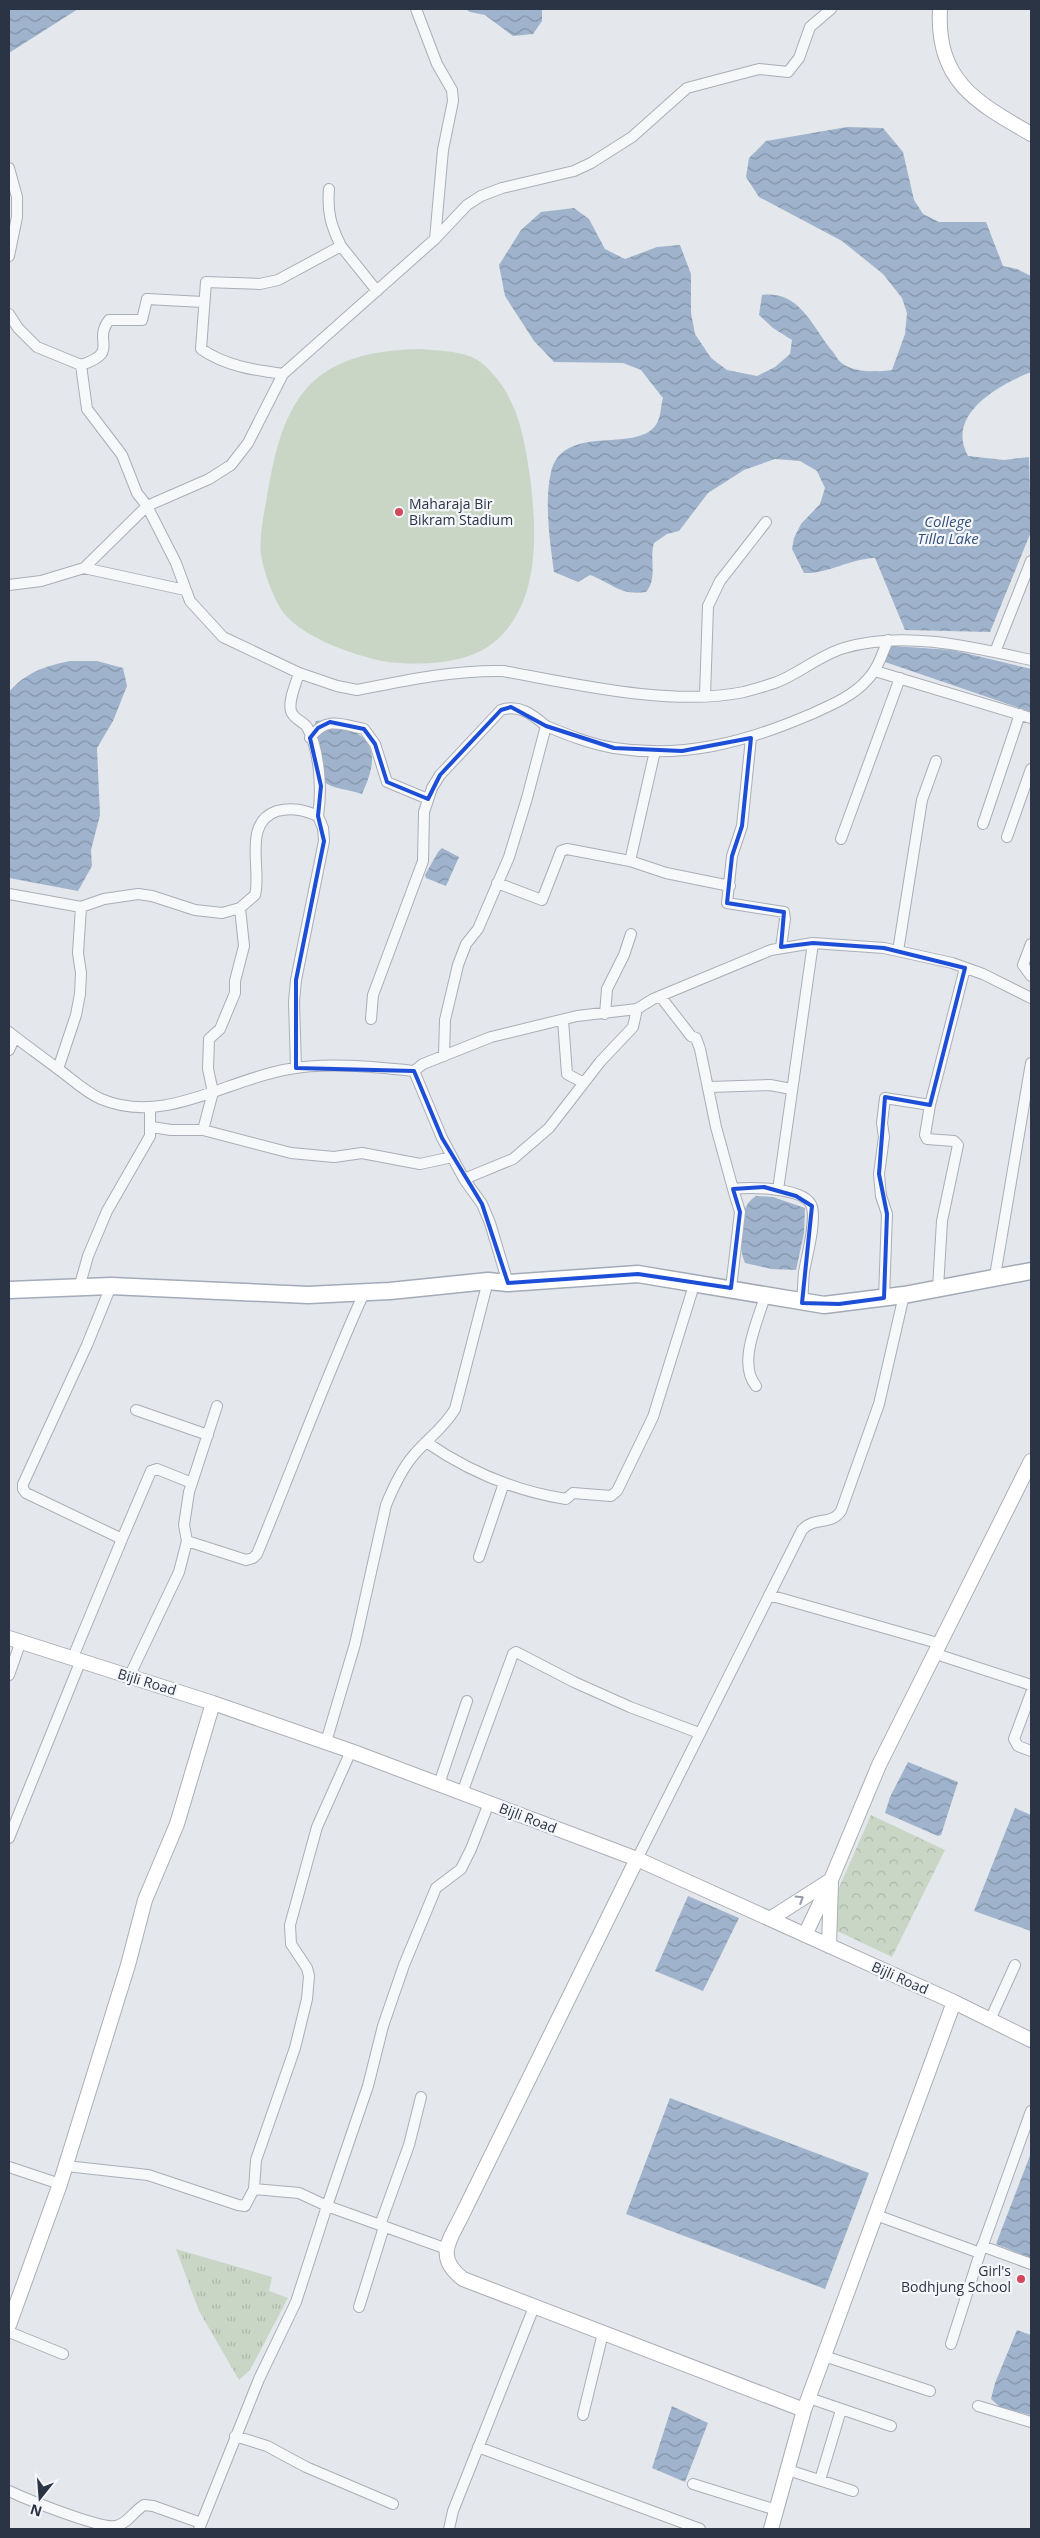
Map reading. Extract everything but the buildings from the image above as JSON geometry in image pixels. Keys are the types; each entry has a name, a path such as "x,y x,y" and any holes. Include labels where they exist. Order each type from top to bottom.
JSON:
{"main road":[{"path":"9,1290 111,1286 308,1295 364,1294 488,1281 508,1283 638,1274 731,1288 802,1303 839,1304 904,1295 995,1276 1031,1271"}],"street":[{"path":"416,9 437,64 452,90 453,101 443,150 435,240"},
{"path":"9,585 41,581 84,568 147,506 209,479 231,465 248,443 283,374 435,240 466,205 481,196 502,188 574,171 611,152 651,122 687,88 759,69 788,72 799,58 810,27 831,9"},
{"path":"940,9 941,41 948,64 956,80 976,98 1031,134"},
{"path":"9,168 17,197 16,216 9,256"},
{"path":"329,189 327,210 332,228 341,246 377,291"},
{"path":"283,374 231,365 216,359 201,349 203,302 206,282 260,284 278,280 341,246"},
{"path":"9,314 18,328 37,347 82,365 98,359 102,355 104,333 109,320 142,320 147,299 203,302"},
{"path":"82,365 87,409 122,455 137,493 147,506 176,563 190,601 223,637 299,673 337,686 358,690 438,674 479,670 655,695 705,696 744,692 777,682 844,648 888,640 908,640 996,652 1031,660"},
{"path":"705,696 708,606 720,581 766,522"},
{"path":"996,652 1031,561"},
{"path":"84,568 185,590"},
{"path":"371,1019 373,995 422,861 424,812 428,799 440,775 501,710 511,707 520,708 546,726 598,745 655,751 703,750 751,738 836,702 859,688 876,671 888,640"},
{"path":"876,671 1031,718"},
{"path":"296,1068 294,1002 296,980 324,841 323,828 318,816 321,786 310,738 306,726 294,716 290,709 299,673"},
{"path":"842,838 900,678"},
{"path":"983,824 1020,714"},
{"path":"310,738 318,728 330,722 364,729 375,744 387,782 428,799"},
{"path":"444,1056 445,1020 458,965 466,944 478,929 516,839 546,726"},
{"path":"751,738 742,826 732,856 727,903 784,912 786,919 780,947"},
{"path":"630,862 655,751"},
{"path":"898,951 922,800 936,761"},
{"path":"1007,836 1031,769"},
{"path":"9,894 81,907 104,899 138,894 208,913 222,913 240,908 255,895 256,842 264,820 270,813 293,809 318,816"},
{"path":"497,883 542,900 561,851 567,849 730,886"},
{"path":"58,1069 76,1015 80,994 81,973 78,954 81,907"},
{"path":"203,1130 213,1092 208,1069 209,1039 220,1029 235,993 235,980 244,946 240,908"},
{"path":"605,1014 608,990 631,934"},
{"path":"778,1190 813,943"},
{"path":"9,1050 12,1035 101,1099 114,1104 150,1107 185,1102 262,1074 296,1068 380,1067 414,1071 444,1056 491,1037 577,1016 637,1009 660,996 780,947 813,943 898,951 982,974 1031,998"},
{"path":"1031,944 1023,965 1031,976"},
{"path":"938,1288 942,1221 958,1145 954,1142 927,1139 930,1105 965,968"},
{"path":"660,996 693,1037 709,1087 716,1127 740,1212 731,1288"},
{"path":"464,1179 513,1159 549,1128 584,1082 633,1027 637,1009"},
{"path":"564,1020 567,1074 584,1082"},
{"path":"995,1276 1031,1063"},
{"path":"414,1071 433,1118 452,1157 464,1179 482,1204 490,1223 508,1283"},
{"path":"709,1087 770,1085 791,1089"},
{"path":"884,1298 887,1214 881,1196 879,1174 884,1137 882,1123 885,1098 930,1105"},
{"path":"79,1288 97,1233 150,1136 152,1127 150,1107"},
{"path":"152,1127 171,1130 203,1130 290,1154 334,1157 362,1153 420,1164 452,1157"},
{"path":"733,1189 764,1187 809,1201 812,1206 813,1217 804,1274 802,1303"},
{"path":"326,1742 356,1644 386,1505 392,1489 412,1457 448,1422 455,1409 488,1281"},
{"path":"426,1442 458,1463 528,1491 566,1499 573,1493 611,1496 617,1491 653,1417 696,1282"},
{"path":"111,1286 87,1345 22,1489 39,1500 122,1539"},
{"path":"187,1541 246,1560 253,1558 257,1554 294,1465 321,1391 364,1294"},
{"path":"891,2426 841,2410 807,2404 603,2333 462,2279 450,2270 447,2264 447,2248 698,1733 769,1595 807,1524 814,1521 837,1518 841,1511 879,1404 904,1295"},
{"path":"756,1386 750,1373 748,1362 765,1296"},
{"path":"128,1677 175,1582 187,1541 184,1524 192,1483 217,1406"},
{"path":"136,1410 208,1435"},
{"path":"805,1935 831,1880 879,1765 939,1649 1031,1461"},
{"path":"9,1838 122,1539 151,1471 157,1469 192,1483"},
{"path":"479,1557 504,1483"},
{"path":"769,1595 939,1649 1031,1685"},
{"path":"9,1675 15,1639"},
{"name":"Bijli Road","path":"15,1639 77,1658 128,1677 213,1702 462,1792 638,1859 954,2002 1031,2040"},
{"path":"462,1792 497,1695 516,1652 574,1682 630,1707 698,1733"},
{"path":"1031,1693 1014,1739 1018,1746 1031,1751"},
{"path":"439,1784 467,1701"},
{"path":"9,2325 66,2166 128,1965 145,1900 177,1824 213,1702"},
{"path":"66,2166 148,2176 238,2205 245,2206 248,2203 254,2189 256,2160 295,2048 308,1999 309,1976 307,1968 291,1944 290,1925 317,1827 351,1751"},
{"path":"9,2493 114,2526 123,2524 144,2506 154,2506 200,2526 235,2436 275,2344 296,2302 368,2086 383,2026 404,1965 436,1888 461,1869 489,1803"},
{"path":"770,1918 831,1880"},
{"path":"829,1946 831,1880"},
{"path":"990,2020 1014,1965"},
{"path":"771,2529 807,2404 954,2002"},
{"path":"358,2307 409,2145 422,2097"},
{"path":"951,2344 981,2250 1031,2111"},
{"path":"9,2167 60,2184"},
{"path":"254,2189 299,2193 327,2206 447,2248"},
{"path":"876,2215 981,2250 1031,2264"},
{"path":"449,2529 453,2511 534,2307"},
{"path":"9,2332 63,2354"},
{"path":"583,2414 603,2333"},
{"path":"824,2356 930,2391"},
{"path":"978,2406 1031,2422"},
{"path":"820,2480 841,2410"},
{"path":"235,2436 267,2446 306,2467 393,2504"},
{"path":"478,2447 683,2527 700,2529"},
{"path":"788,2470 853,2491"},
{"path":"693,2484 776,2510"}],"highlighted area":[{"path":"511,707 546,726 614,748 682,751 751,738 742,826 732,856 727,903 784,912 781,947 813,943 884,948 965,968 930,1105 885,1097 879,1174 887,1214 884,1298 839,1304 802,1303 812,1206 796,1196 764,1187 733,1189 740,1212 731,1288 638,1274 508,1283 482,1204 442,1138 414,1071 296,1068 296,980 324,841 318,816 321,786 310,738 318,728 330,722 364,729 375,744 387,782 428,799 440,775 501,710"}],"green space":[{"name":"Maharaja Bir Bikram Stadium","path":"419,349 453,352 477,359 495,376 504,388 517,416 525,446 530,477 534,521 532,566 528,588 520,608 509,627 484,649 461,658 436,663 386,662 353,653 318,639 290,620 281,609 264,569 261,555 262,528 273,466 283,430 290,412 312,383 338,365 360,357 395,350"},
{"path":"871,1815 945,1850 892,1957 833,1929 831,1906"},
{"path":"176,2249 272,2277 269,2291 288,2298 250,2370 239,2380 199,2311"}],"water":[{"path":"9,9 78,9 9,53"},
{"path":"465,9 542,9 542,21 533,34 513,36 485,15"},
{"name":"College Tilla Lake","path":"847,127 883,128 903,152 914,200 923,214 939,222 986,222 1003,266 1017,269 1031,276 1031,372 991,393 969,414 964,427 963,441 968,456 1004,460 1029,457 1031,532 990,632 905,630 875,558 856,561 813,573 804,573 792,549 794,538 801,524 820,504 825,488 817,471 800,461 775,459 744,470 708,493 679,531 667,534 654,543 652,581 646,592 629,592 616,588 590,575 578,582 554,572 548,522 548,496 551,472 559,456 571,447 586,443 636,437 649,431 658,421 663,398 641,370 623,363 554,362 534,341 505,296 499,265 521,230 541,212 574,208 589,219 605,249 625,259 657,247 680,245 691,274 691,313 695,334 711,358 727,370 757,376 775,367 790,354 792,340 773,328 759,315 762,295 775,295 786,298 796,304 804,312 838,359 848,367 874,371 892,370 905,334 907,313 902,298 883,274 842,241 759,197 746,177 749,158 766,141"},
{"path":"893,646 952,650 1031,669 1031,712 885,662 885,650"},
{"path":"70,661 97,661 123,668 127,686 113,721 97,748 100,815 91,850 92,866 78,891 9,878 9,692 15,685 36,671"},
{"path":"327,720 355,731 364,738 369,746 372,755 371,766 362,794 337,788 323,781 313,729 316,721"},
{"path":"442,848 459,857 446,886 426,878 425,875"},
{"path":"756,1196 773,1197 805,1208 804,1233 796,1270 772,1269 745,1263 742,1255 740,1226 745,1208"},
{"path":"908,1762 958,1782 941,1835 938,1836 885,1813 890,1797"},
{"path":"1015,1808 1031,1815 1031,1931 974,1911"},
{"path":"688,1896 739,1918 703,1991 655,1971"},
{"path":"670,2098 869,2173 825,2289 626,2214"},
{"path":"1031,2153 1031,2258 996,2244"},
{"path":"1017,2330 1031,2335 1031,2415 1001,2408 991,2399 995,2383"},
{"path":"672,2406 708,2423 685,2482 652,2468"}],"place":[{"name":"Maharaja Bir Bikram Stadium","path":"399,512"},
{"name":"Girl's Bodhjung School","path":"1021,2279"}]}
